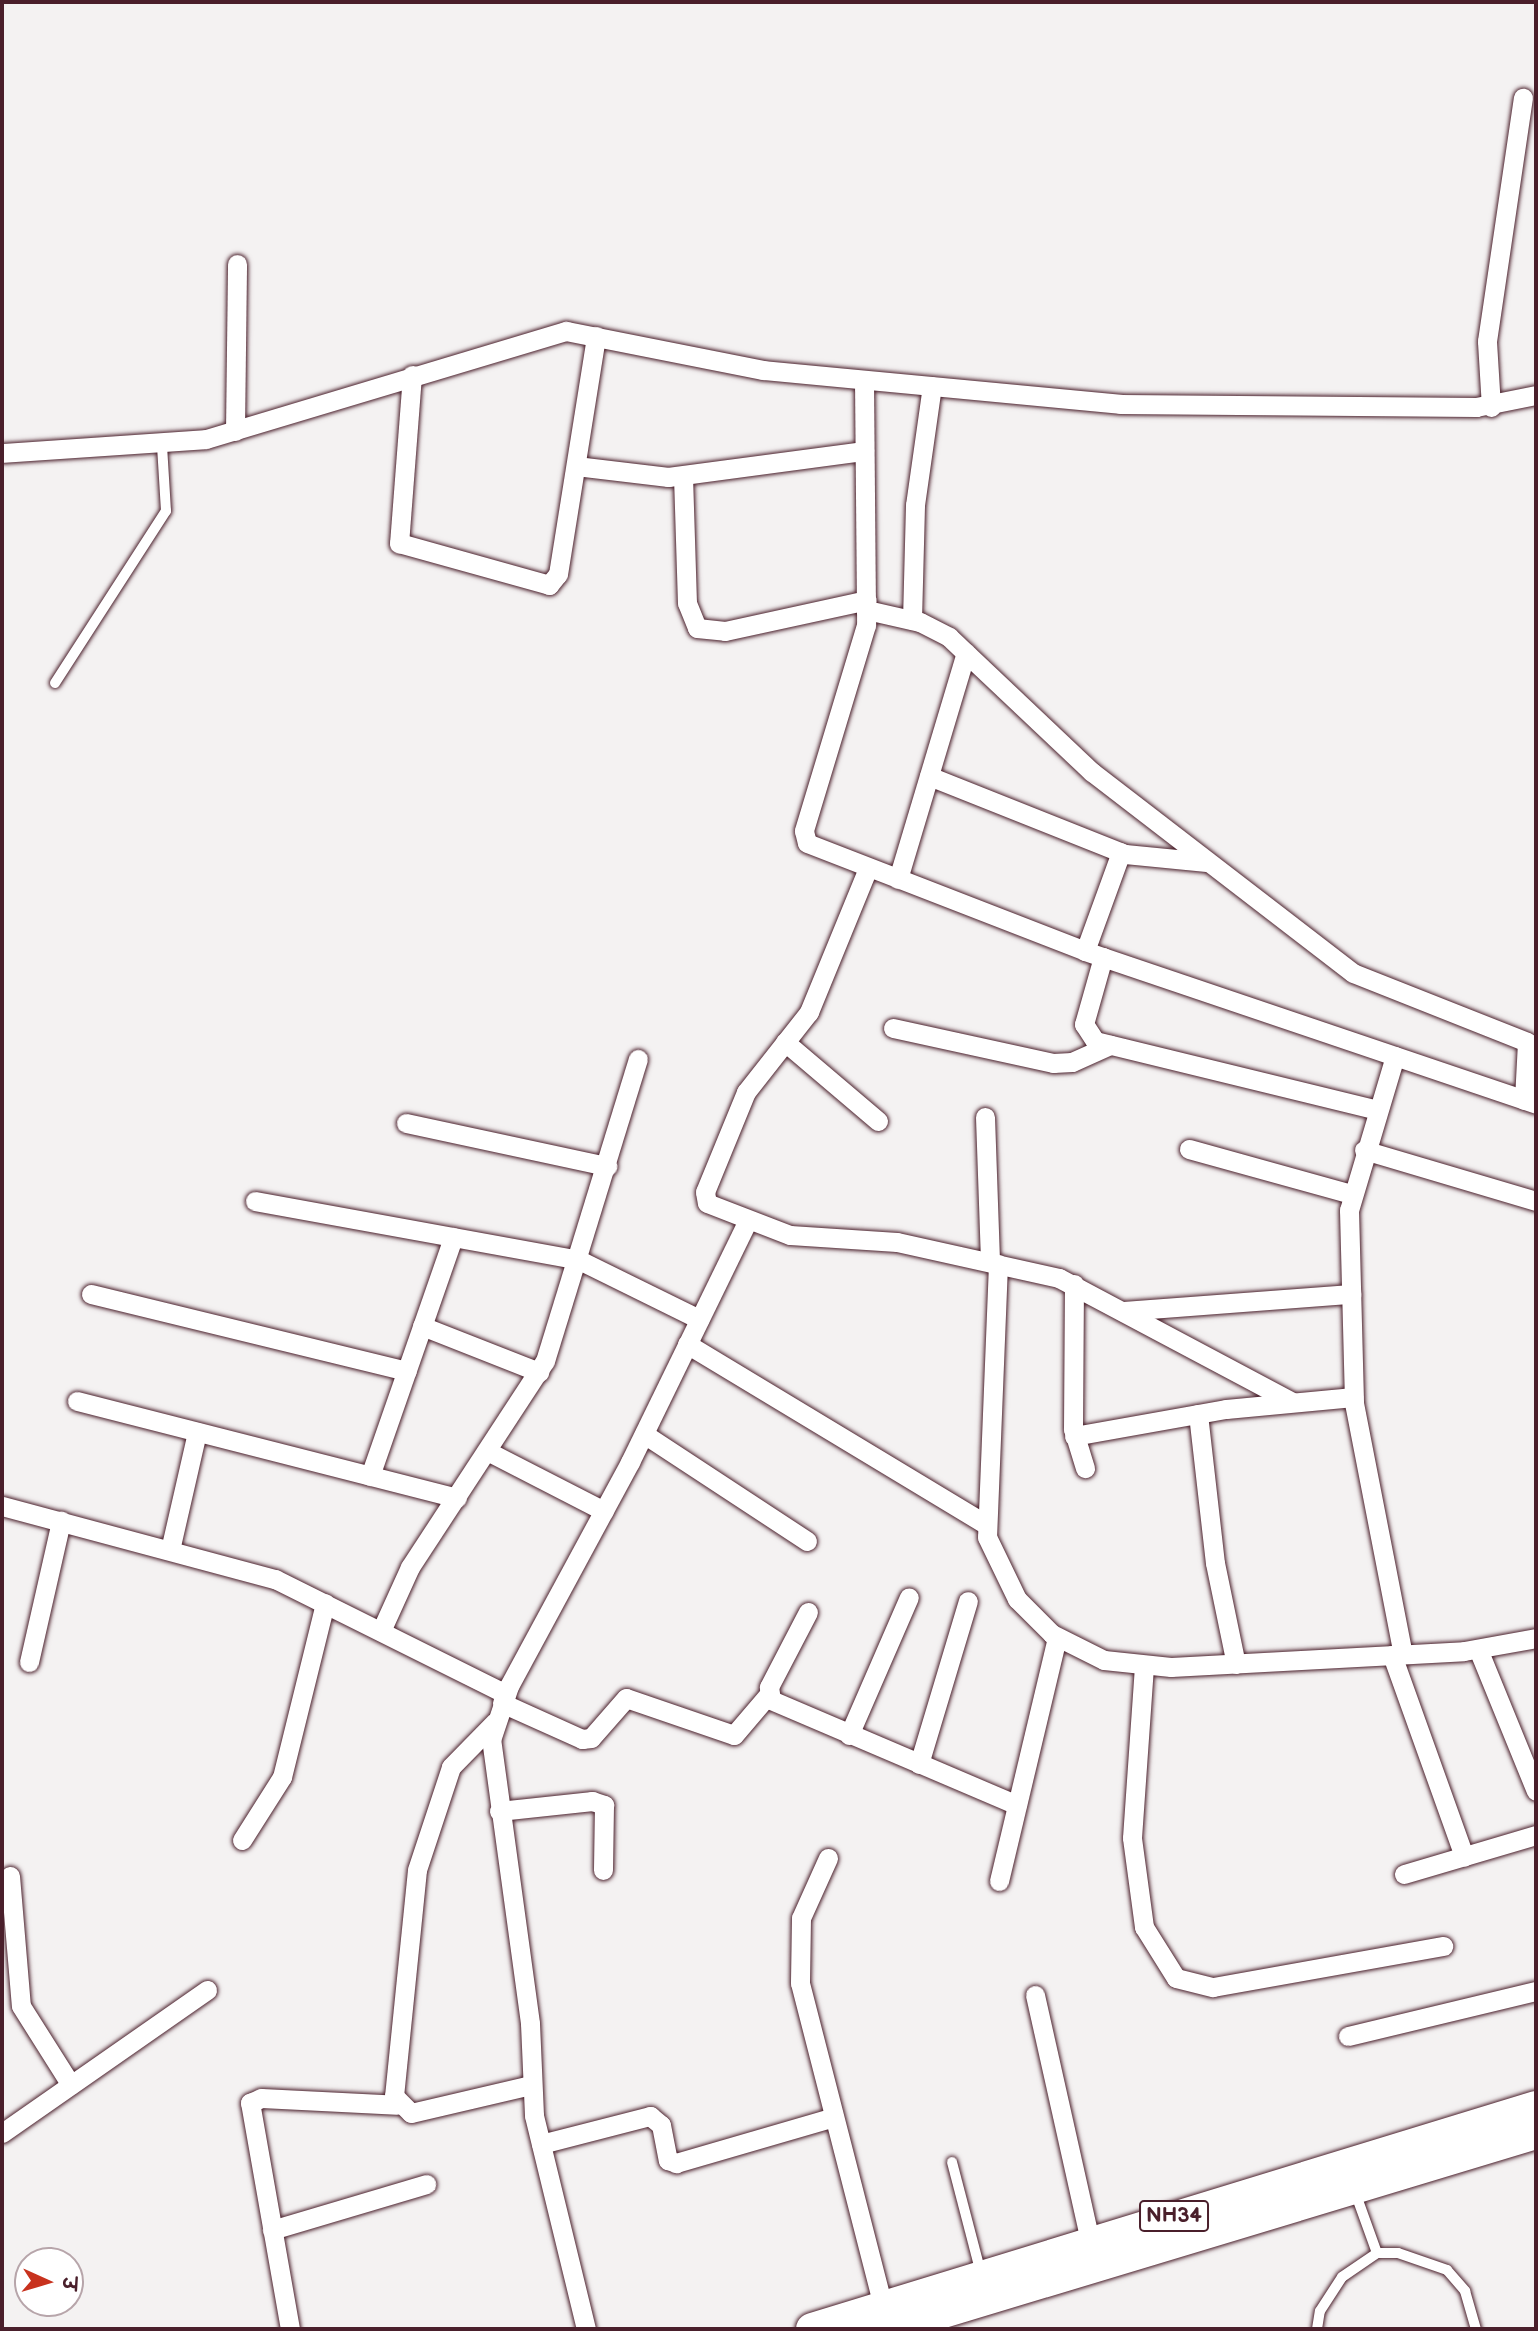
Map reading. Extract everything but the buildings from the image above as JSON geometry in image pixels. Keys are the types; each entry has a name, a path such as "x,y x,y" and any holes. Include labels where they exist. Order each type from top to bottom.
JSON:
{"highway":[{"name":"NH34","path":"885,2318 982,2276 1536,2107"},
{"name":"NH34","path":"812,2329 885,2318 1354,2188 1536,2133"}],"street":[{"path":"1492,407 1487,341 1523,98"},
{"path":"235,431 237,264"},
{"path":"2,453 162,445 235,431 546,332 596,336 763,370 1119,404 1492,407 1536,395"},
{"path":"412,375 397,531 403,548 554,582 576,466 596,336"},
{"path":"683,476 687,604 697,628 726,631 867,605 937,628 1092,772 1368,983 1527,1042 1530,1102 1094,954 869,868 804,839 867,605 863,380"},
{"path":"912,620 915,505 932,386"},
{"path":"576,466 683,476 864,451"},
{"path":"898,879 966,653"},
{"path":"929,776 1121,852 1208,862"},
{"path":"1121,852 1094,954 1084,1024 1089,1037 1110,1045 1377,1110"},
{"path":"869,868 809,1012 746,1092 705,1192 712,1207 790,1235 897,1242 1074,1284 1292,1402"},
{"path":"893,1028 1053,1063 1072,1062 1110,1045"},
{"path":"785,1042 878,1121"},
{"path":"1395,1056 1351,1194 1353,1397 1398,1655 1464,1856"},
{"path":"381,1631 401,1583 539,1372 579,1260 638,1059"},
{"path":"985,1117 994,1263 985,1524 1017,1599 1057,1638 1077,1651 1144,1666 1398,1655 1478,1649 1536,1638"},
{"path":"406,1123 607,1166"},
{"path":"1189,1149 1351,1194"},
{"path":"1364,1150 1536,1201"},
{"path":"256,1201 579,1260 699,1319"},
{"path":"586,2329 541,2144 531,2085 530,2023 499,1811 495,1722 504,1698 644,1434 748,1220"},
{"path":"370,1476 453,1237"},
{"path":"1074,1284 1074,1436 1085,1468"},
{"path":"91,1294 407,1371"},
{"path":"1123,1311 1351,1294"},
{"path":"422,1326 539,1372"},
{"path":"687,1344 985,1524"},
{"path":"1074,1436 1198,1415 1353,1397"},
{"path":"77,1401 457,1498"},
{"path":"1198,1415 1215,1563 1236,1664"},
{"path":"170,1550 197,1432"},
{"path":"644,1434 807,1541"},
{"path":"489,1452 604,1511"},
{"path":"2,1506 275,1579 381,1631 582,1739 591,1738 626,1698 734,1735 769,1694 808,1612"},
{"path":"29,1662 61,1521"},
{"path":"849,1735 909,1597"},
{"path":"919,1763 968,1601"},
{"path":"242,1840 282,1777 325,1603"},
{"path":"999,1881 1057,1638"},
{"path":"1478,1649 1536,1791"},
{"path":"1144,1666 1132,1838 1144,1927 1169,1972 1195,1986 1213,1987 1443,1946"},
{"path":"769,1694 777,1704 1017,1805"},
{"path":"397,2105 417,1870 452,1767 495,1722"},
{"path":"499,1811 592,1801 604,1805 603,1870"},
{"path":"1404,1874 1536,1835"},
{"path":"828,1858 808,1898 798,1944 812,2048 885,2318"},
{"path":"10,1876 21,2006 71,2085"},
{"path":"2,2133 207,1990"},
{"path":"1348,2036 1536,1991"},
{"path":"1035,1995 1090,2242"},
{"path":"290,2329 249,2110 254,2099 397,2105 411,2113 531,2085"},
{"path":"541,2144 650,2116 661,2125 668,2160 676,2163 831,2118"},
{"path":"272,2230 426,2184"}],"lane":[{"path":"55,682 166,511 162,445"},
{"path":"952,2162 982,2276"},
{"path":"1354,2188 1377,2253"},
{"path":"1317,2329 1320,2311 1342,2277 1377,2253 1398,2253 1447,2270 1465,2291 1476,2329"}]}
